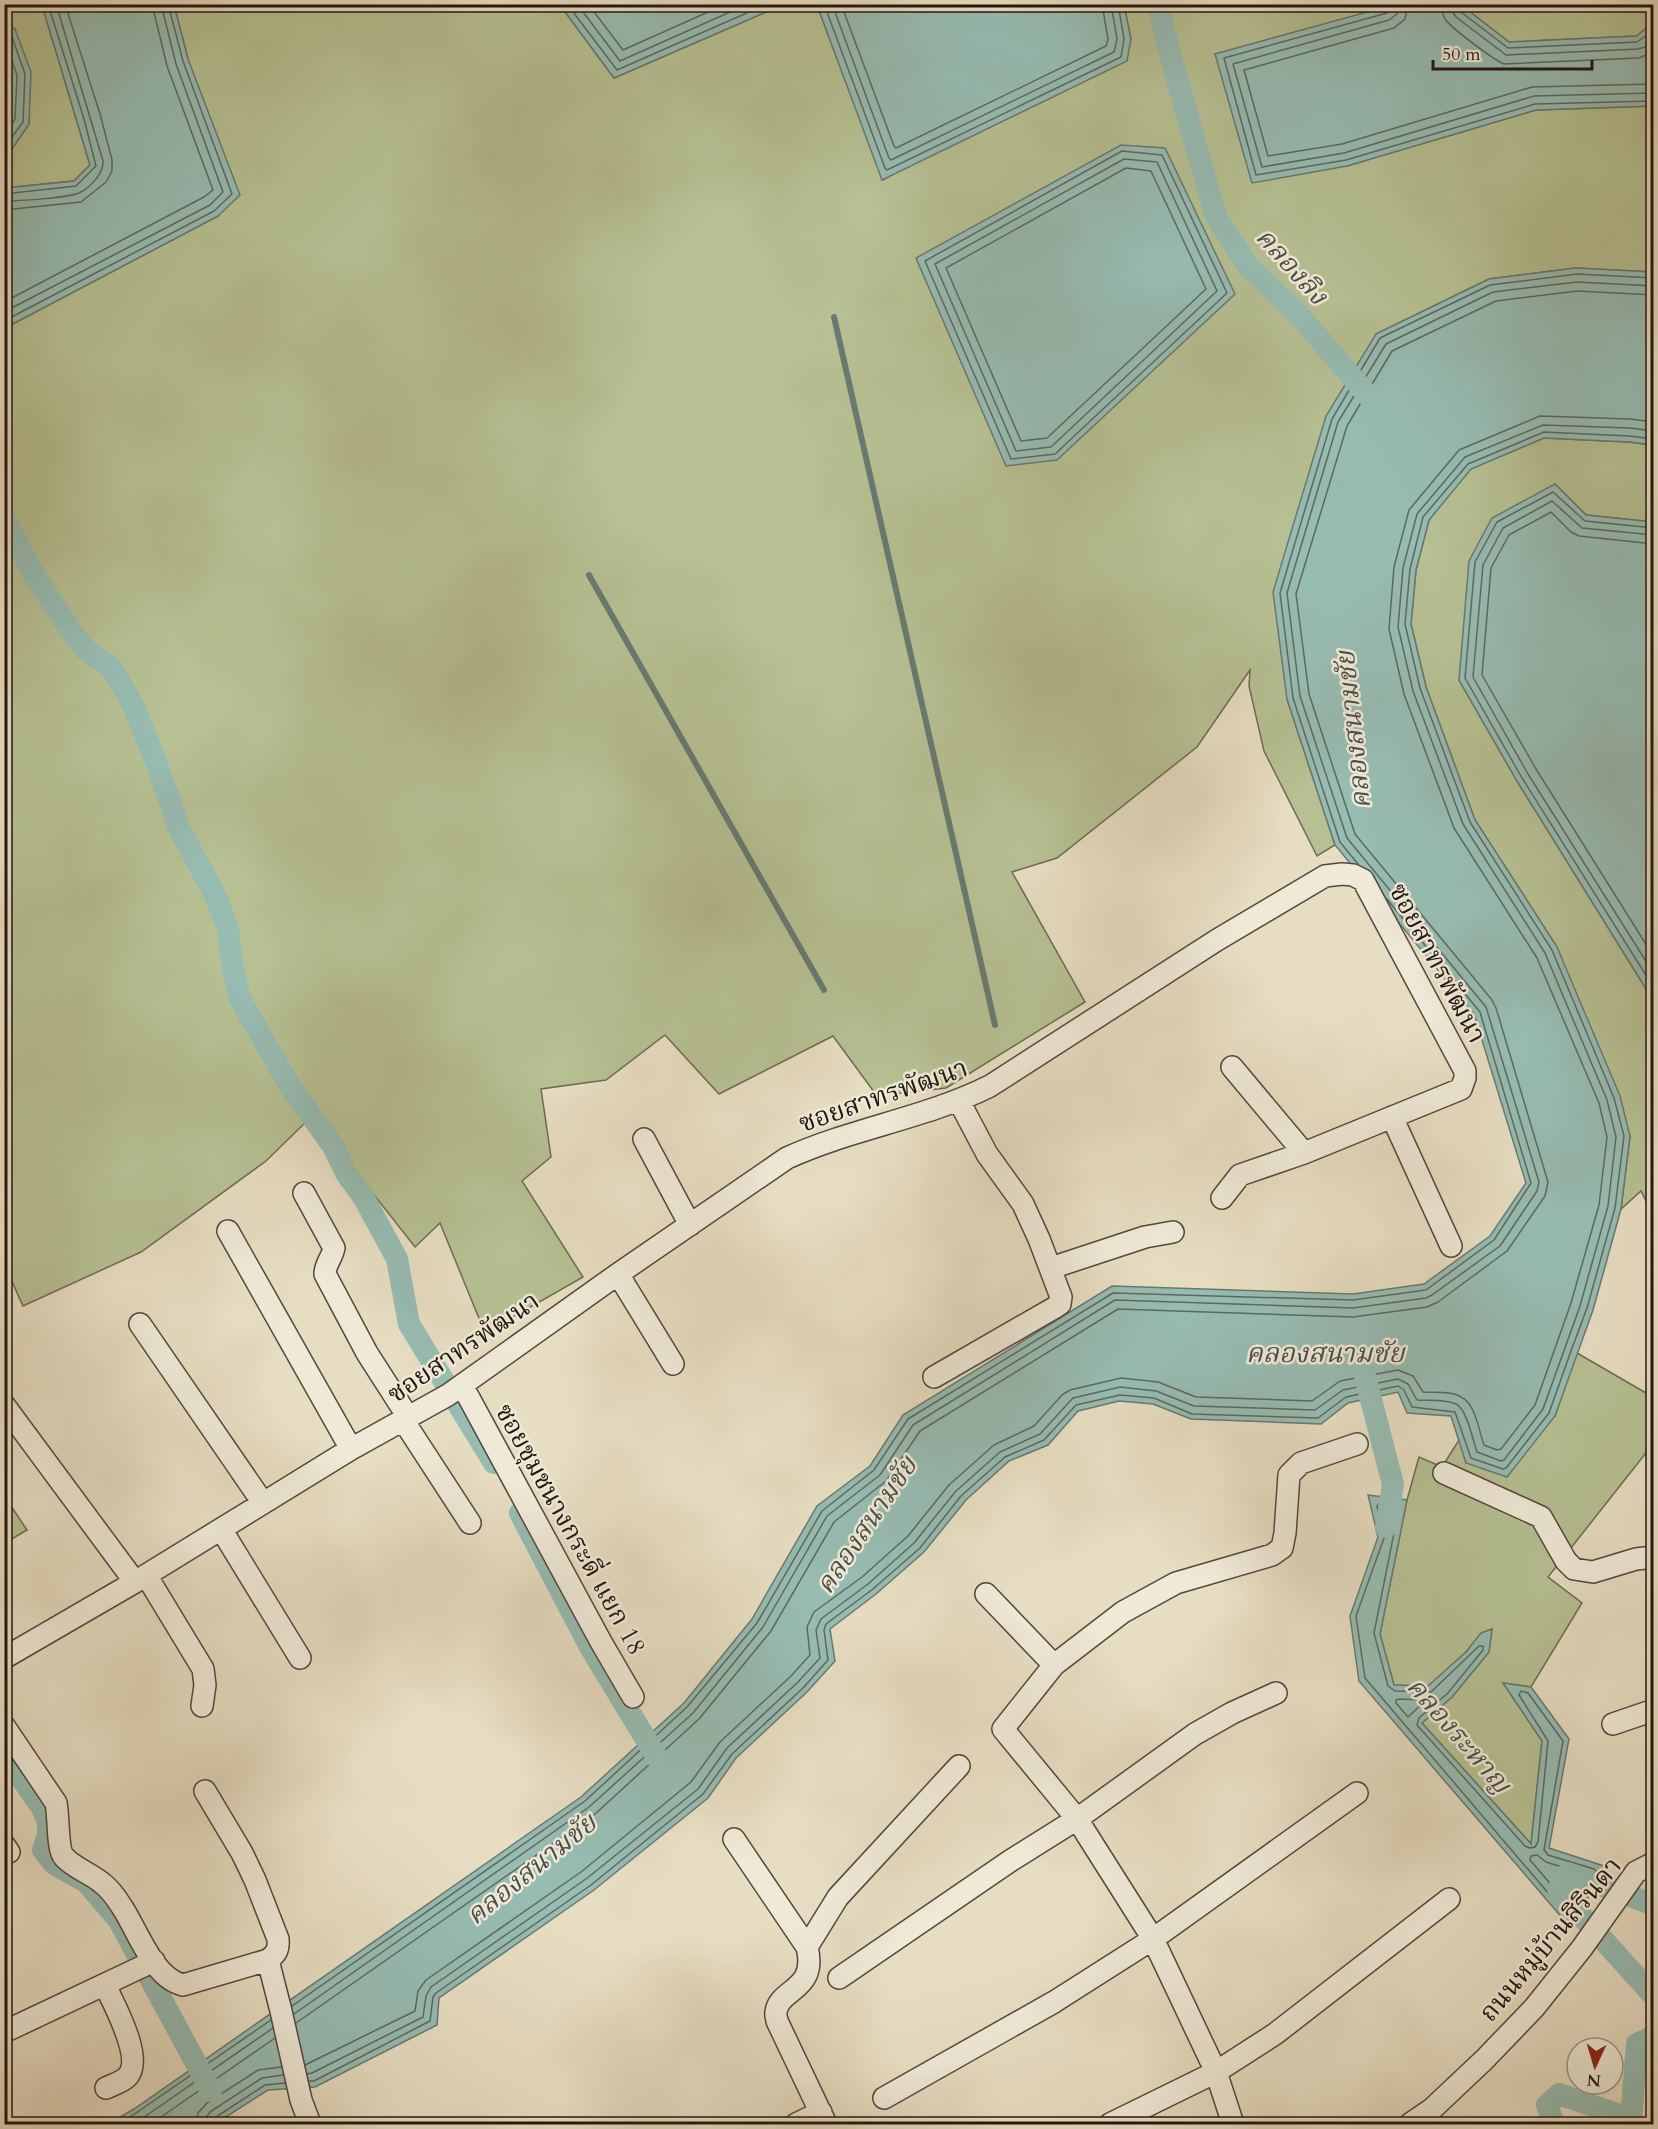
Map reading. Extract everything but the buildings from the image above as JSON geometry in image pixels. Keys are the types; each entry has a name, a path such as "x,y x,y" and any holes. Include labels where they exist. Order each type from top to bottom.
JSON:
{"street":[{"name":"ซอยสาทรพัฒนา","path":"4,1658 140,1579 351,1449 456,1389 787,1158 815,1145 959,1101 990,1086 1217,940 1324,876 1353,875 1363,880 1465,1071 1466,1078 1461,1089 1304,1153 1240,1175 1222,1198"},
{"path":"1232,1067 1304,1153"},
{"path":"934,1377 1060,1304 1061,1297 1023,1204 987,1154 959,1101"},
{"path":"1392,1117 1450,1246"},
{"path":"644,1139 690,1225"},
{"path":"304,1193 334,1248 333,1255 325,1268 325,1274 367,1353 470,1523"},
{"path":"228,1231 351,1449"},
{"path":"1051,1268 1145,1237 1173,1232"},
{"path":"618,1274 673,1364"},
{"path":"140,1324 263,1503"},
{"name":"ซอยชุมชนางกระดี่ แยก 18","path":"456,1389 633,1697"},
{"path":"4,1405 140,1579 203,1669 202,1706"},
{"path":"1233,2124 1216,2072 1153,1939 1077,1819 1003,1729 1054,1665 1123,1612 1176,1583 1272,1555 1282,1548 1289,1475 1301,1463 1357,1444"},
{"path":"1444,1473 1541,1517 1566,1561 1574,1569 1593,1572 1636,1559 1653,1557"},
{"path":"221,1529 300,1658"},
{"path":"986,1594 1054,1665"},
{"path":"839,1978 1077,1819 1195,1734 1232,1713 1276,1694"},
{"path":"1613,1724 1653,1710"},
{"path":"4,1726 56,1803 59,1816 59,1848 63,1857 102,1882 114,1895 147,1964 183,1985 268,1960 276,1954 279,1948 278,1939 242,1852 205,1791"},
{"path":"807,1947 838,1897 958,1766"},
{"path":"884,2098 1054,2002 1153,1939 1357,1793"},
{"path":"734,1839 807,1947 810,1958 807,1973 798,1987 780,2003 776,2012 777,2021 823,2118 796,2124"},
{"name":"ถนนหมู่บ้านสิรินดา","path":"1410,2124 1432,2109 1534,2008 1645,1868"},
{"path":"1110,2124 1216,2072 1275,2034 1449,1899"},
{"path":"268,1960 301,2100 310,2124"},
{"path":"4,2032 147,1964"},
{"path":"105,1984 128,2035 132,2058 127,2077 106,2088"}],"green space":[{"path":"4,5 42,5 90,165 74,181 5,188 5,156 29,124 15,29 5,23"},
{"path":"174,5 560,5 614,78 782,5 817,5 883,180 1131,39 1124,5 1396,5 1215,54 1347,166 1536,110 1653,106 1653,272 1576,268 1489,279 1376,334 1287,699 1335,845 1317,856 1264,751 1249,686 1250,670 1197,747 1057,858 1012,872 1085,1002 946,1088 877,1096 833,1036 719,1094 665,1035 606,1080 541,1089 551,1157 522,1181 583,1277 485,1333 440,1223 415,1247 312,1116 266,1161 141,1252 23,1306 5,1266 5,328 218,216 188,59"},
{"path":"1461,5 1653,5 1653,22 1637,36 1509,42"},
{"path":"1544,438 1653,445 1653,522 1586,515 1555,484 1459,680 1517,781 1653,1000 1653,1215 1641,1191 1621,1209 1630,1136 1557,947 1475,820 1426,687 1411,624 1416,570 1429,520 1470,469"},
{"path":"1577,1353 1653,1397 1653,1444 1548,1577 1582,1603 1531,1687 1503,1683 1542,1741 1531,1844 1422,1723 1452,1697 1489,1652 1492,1629 1481,1634 1466,1652 1428,1687 1394,1685 1380,1634 1407,1500 1419,1457 1442,1467 1459,1440 1466,1463 1555,1416"},
{"path":"5,1497 27,1530 4,1543"}],"water":[{"path":"1396,4 1461,5 1509,42 1637,36 1653,22 1653,106 1536,110 1347,166 1252,183 1215,54"},
{"path":"42,5 174,5 188,59 240,195 218,216 5,328 5,188 74,181 90,165"},
{"path":"560,5 782,5 614,78"},
{"path":"817,5 1124,5 1131,39 1127,61 882,180"},
{"path":"5,23 15,29 31,72 29,124 7,156 4,156"},
{"path":"1121,145 1165,148 1235,294 1057,460 1006,466 916,258"},
{"name":"คลองสนามชัย","path":"1576,268 1653,272 1653,445 1544,438 1471,469 1429,520 1416,570 1411,624 1426,687 1475,820 1557,947 1620,1096 1630,1136 1621,1209 1593,1310 1555,1416 1507,1477 1466,1463 1451,1416 1407,1413 1398,1392 1348,1403 1321,1424 1191,1419 1153,1404 1119,1401 1078,1411 1048,1445 1009,1461 966,1500 924,1552 876,1594 830,1629 835,1661 807,1692 736,1758 708,1798 594,1890 439,1998 437,2025 315,2087 268,2090 215,2124 108,2124 134,2109 581,1797 684,1703 752,1619 817,1506 870,1466 903,1415 1112,1286 1353,1294 1424,1284 1490,1236 1526,1183 1474,1014 1335,845 1287,699 1273,592 1326,416 1376,334 1489,279"},
{"path":"1555,484 1586,515 1653,522 1653,1000 1517,781 1459,680 1469,561 1492,518"},
{"path":"1368,1495 1407,1500 1380,1634 1394,1685 1428,1686 1466,1652 1481,1633 1492,1629 1489,1652 1452,1697 1422,1723 1531,1844 1542,1741 1503,1683 1531,1687 1569,1739 1549,1848 1607,1867 1570,1927 1359,1681 1350,1616 1378,1537"}],"waterway":[{"name":"คลองลิง","path":"1158,4 1216,217 1249,267 1299,315 1370,398"},
{"path":"834,317 995,1025"},
{"path":"4,517 30,568 73,634 86,650 111,667 132,703 155,759 179,828 216,897 228,929 232,964 240,999 291,1088 333,1146 346,1173 364,1198 397,1259 409,1324 494,1463"},
{"path":"589,575 824,990"},
{"name":"คลองระหาญ","path":"1363,1369 1393,1484 1386,1527"},
{"path":"520,1513 590,1647 661,1764"},
{"path":"4,1753 42,1808 48,1822 48,1835 43,1850 54,1864 86,1882 118,1919 211,2091"},
{"path":"1568,1873 1654,1905"},
{"name":"คลองระหาญ","path":"1558,1890 1654,1996"},
{"path":"1554,2124 1547,2105 1559,2094 1631,2119 1637,2044 1654,2036"}]}
